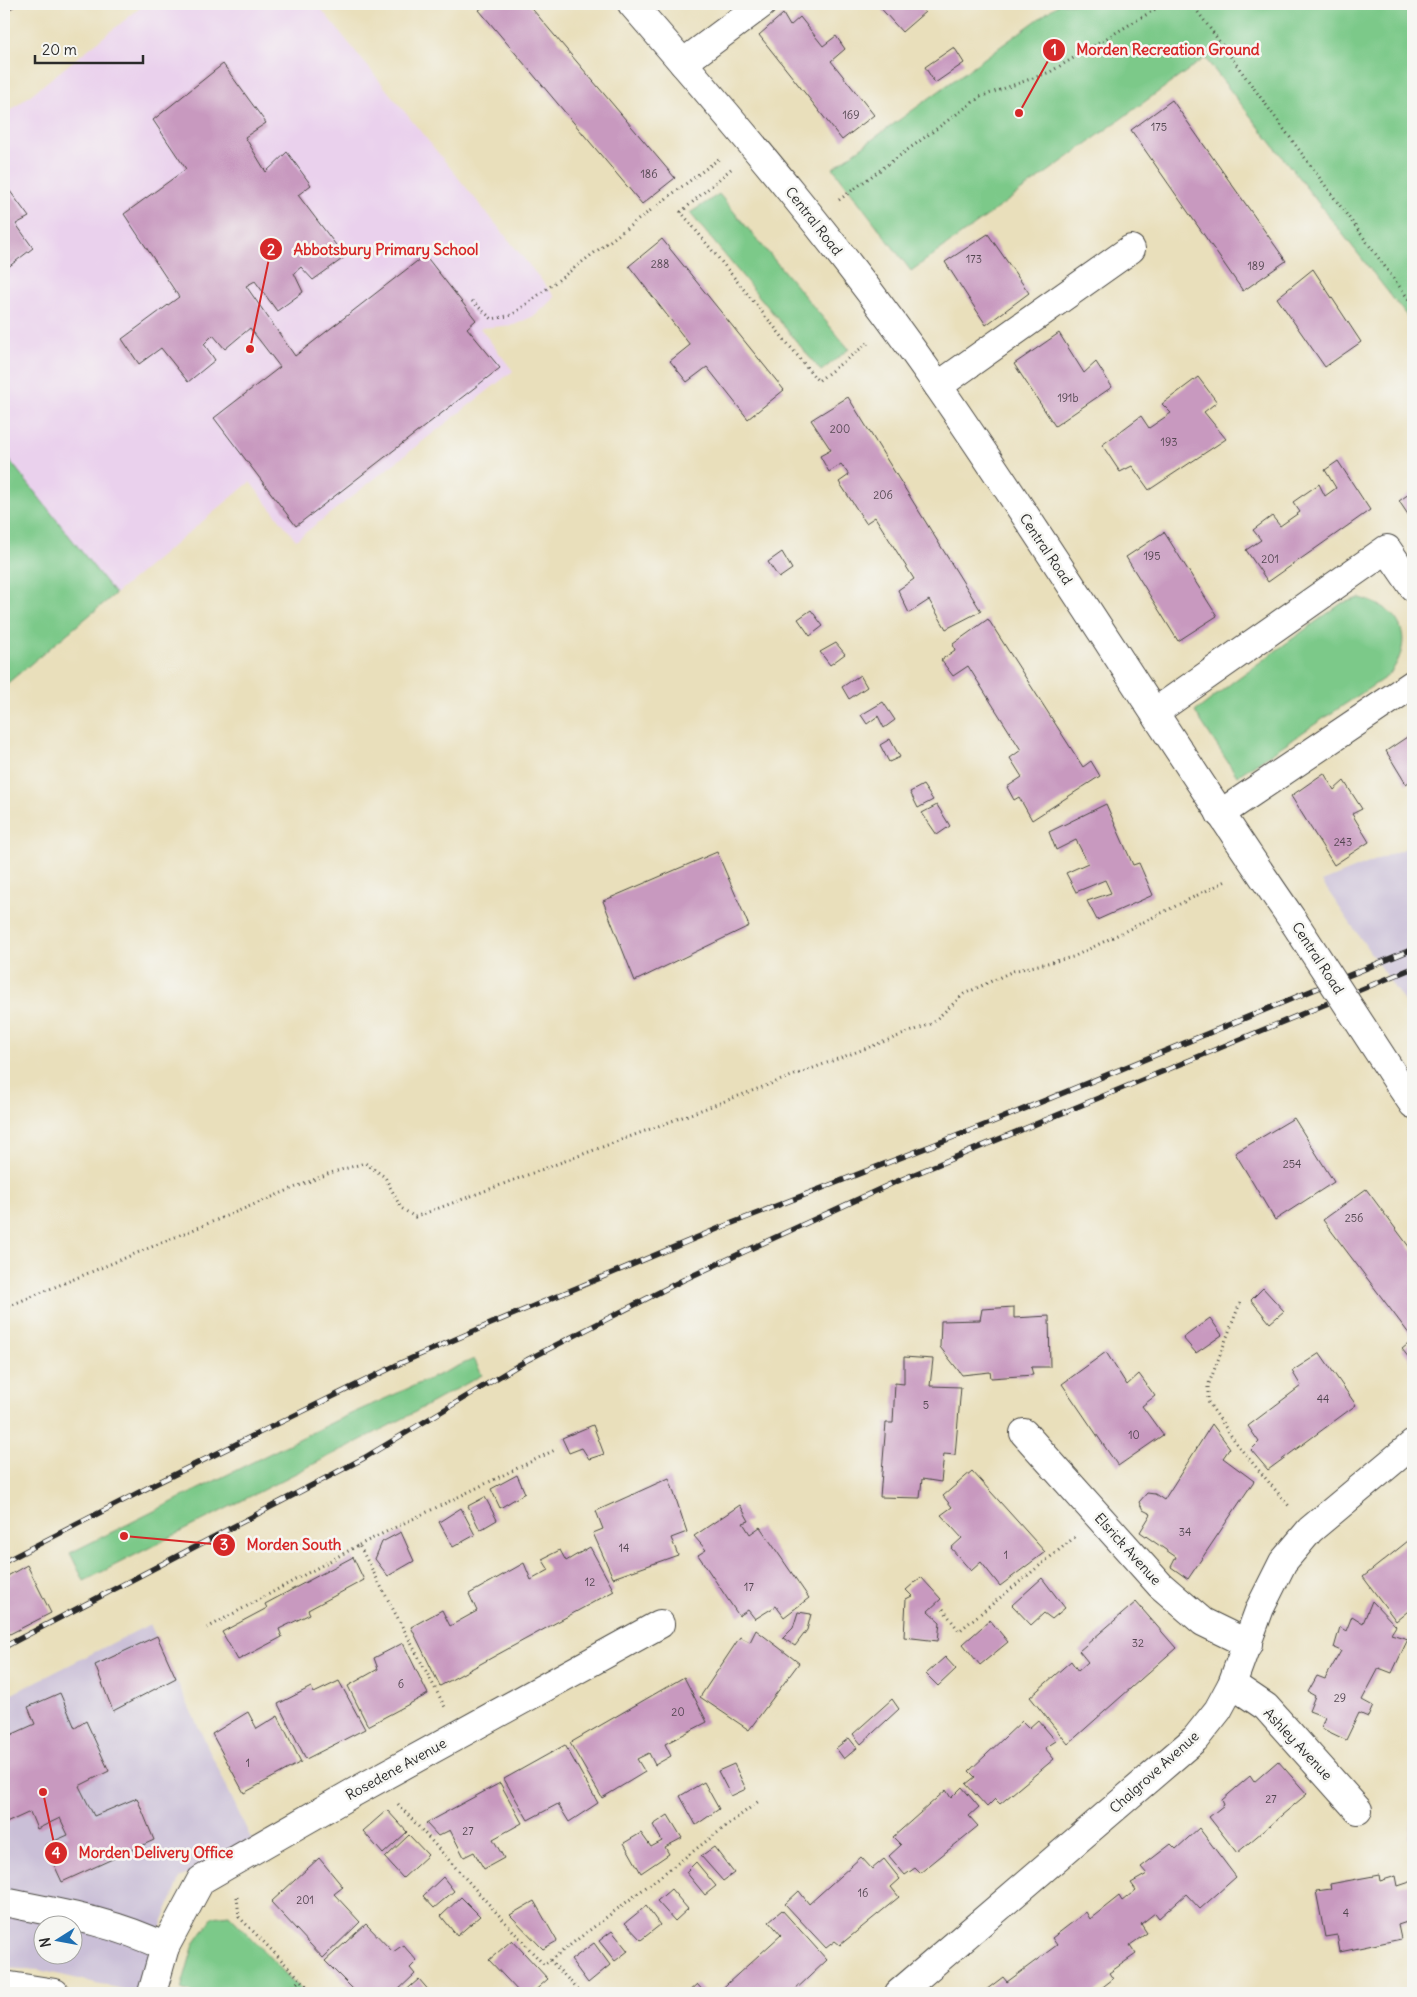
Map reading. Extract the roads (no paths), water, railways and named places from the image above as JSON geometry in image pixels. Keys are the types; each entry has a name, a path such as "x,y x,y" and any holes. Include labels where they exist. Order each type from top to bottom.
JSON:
{"main road":[{"name":"Central Road","path":"632,4 814,218 938,386 1406,1093"},
{"path":"684,63 762,4"},
{"path":"938,386 1131,249"},
{"path":"1155,712 1387,549 1413,587"},
{"path":"1220,814 1413,684"},
{"name":"Elsrick Avenue","path":"1024,1433 1160,1585 1203,1622 1248,1644"},
{"name":"Chalgrove Avenue","path":"899,1993 1194,1739 1218,1710 1232,1684 1260,1608 1283,1562 1310,1530 1413,1444"},
{"name":"Rosedene Avenue","path":"152,1993 165,1947 201,1880 376,1780 660,1624"},
{"name":"Ashley Avenue","path":"1232,1684 1266,1707 1358,1810"},
{"path":"4,1902 91,1920 147,1938 165,1947"},
{"path":"4,1985 56,1993"}],"railway":[{"path":"4,1562 157,1483 403,1362 488,1325 722,1227 995,1121 1413,949"},
{"path":"4,1647 364,1458 527,1360 683,1280 893,1183 1413,968"}],"place":[{"name":"Morden Recreation Ground","path":"1019,113"},
{"name":"Abbotsbury Primary School","path":"250,349"},
{"name":"Morden South","path":"124,1536"},
{"name":"Morden Delivery Office","path":"43,1792"}]}
